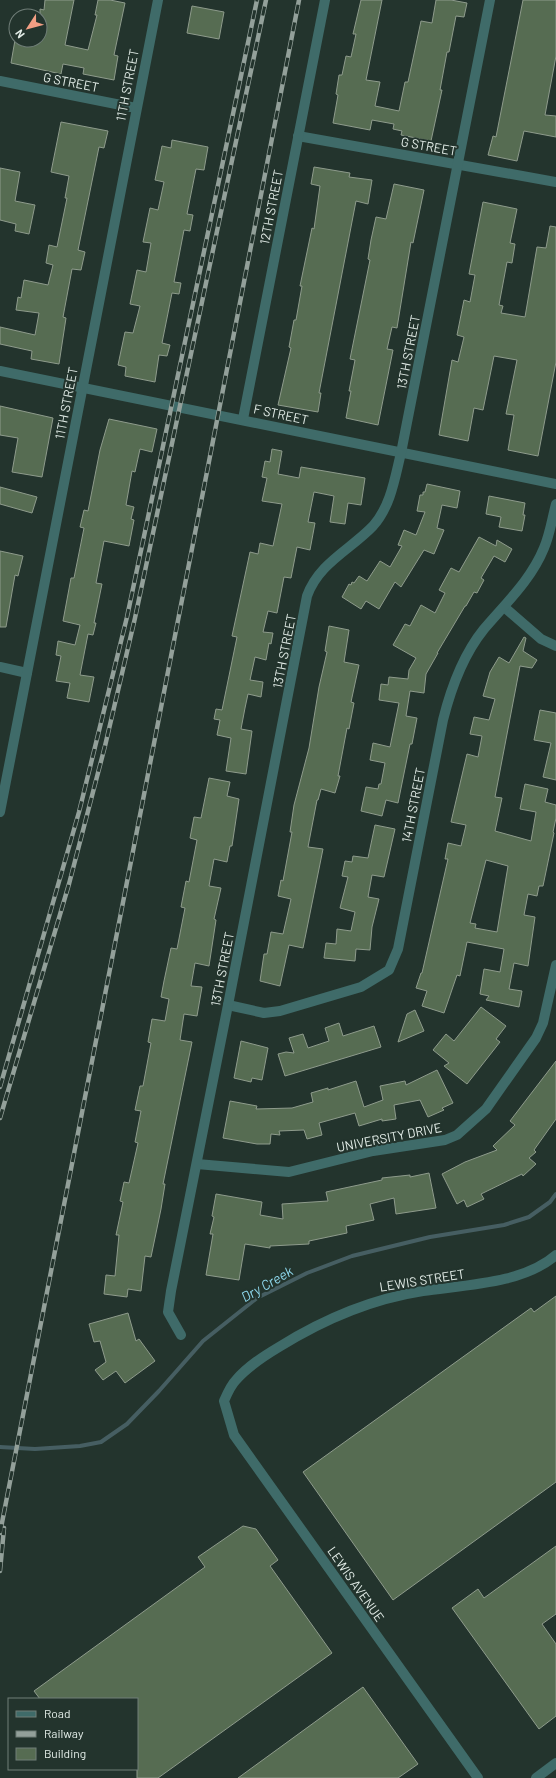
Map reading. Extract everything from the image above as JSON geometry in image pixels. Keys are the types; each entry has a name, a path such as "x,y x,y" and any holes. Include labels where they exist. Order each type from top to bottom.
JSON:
{"street":[{"name":"11TH STREET","path":"0,812 158,0"},
{"name":"12TH STREET","path":"243,419 325,0"},
{"name":"13TH STREET","path":"181,1335 168,1312 171,1291 307,596 320,572 373,526 382,513 390,496 401,452 459,165 490,0"},
{"name":"G STREET","path":"0,81 136,108"},
{"name":"G STREET","path":"298,136 556,182"},
{"name":"F STREET","path":"0,371 243,419 556,484"},
{"name":"14TH STREET","path":"228,1005 264,1013 280,1011 361,987 389,970 398,949 443,720 451,689 468,654 483,630 521,587 544,549 556,504"},
{"path":"504,607 541,639 556,646"},
{"path":"0,667 27,673"},
{"name":"UNIVERSITY DRIVE","path":"196,1164 289,1172 372,1151 445,1140 457,1135 486,1109 536,1038 543,1023 556,965"},
{"name":"LEWIS STREET","path":"224,1401 235,1380 260,1359 298,1335 342,1313 383,1298 506,1279 548,1262 556,1255"},
{"name":"LEWIS AVENUE","path":"224,1401 234,1435 478,1778"},
{"path":"536,1778 556,1764"}],"building":[{"path":"45,0 74,0 65,45 88,50 97,15 95,15 98,0 110,0 125,3 114,55 118,56 114,80 83,74 84,68 63,64 61,74 11,63 14,48 48,48 48,8 44,8"},
{"path":"361,0 382,0 366,80 380,82 375,106 399,111 405,82 408,82 421,21 432,23 436,0 451,0 467,3 464,17 456,16 449,52 447,52 440,90 442,90 431,141 401,135 402,131 393,129 394,124 372,120 370,130 333,123 338,95 336,94 339,75 342,75 346,56 351,57 356,34 353,34"},
{"path":"523,0 556,0 556,56 545,115 556,116 556,137 524,131 517,161 488,155 493,136 496,137"},
{"path":"192,6 224,12 219,39 187,33"},
{"path":"61,122 108,131 104,148 99,147 78,250 85,252 81,270 72,269 63,317 66,318 59,364 31,359 32,351 0,344 0,327 35,335 39,313 16,310 18,297 21,298 24,280 48,285 53,265 46,263 49,245 57,247 67,198 65,198 69,176 51,172"},
{"path":"172,140 208,147 204,170 196,169 187,214 193,215 190,231 184,230 174,282 181,283 179,294 172,293 162,343 170,345 167,356 159,355 155,382 125,376 126,367 118,365 125,332 133,333 140,306 130,304 137,270 146,272 151,243 143,242 150,208 158,210 164,182 155,180 162,146 171,148"},
{"path":"314,167 350,173 349,177 372,180 368,204 356,201 319,393 321,393 318,412 278,405 291,348 289,347 294,320 296,320 302,286 300,286 312,228 314,229 320,186 311,184"},
{"path":"0,168 20,172 15,201 35,205 29,234 15,231 16,224 0,220"},
{"path":"394,184 424,190 413,243 411,242 397,328 392,327 387,349 393,350 378,425 346,418 355,360 350,359 370,260 368,259 371,240 376,217 386,219"},
{"path":"483,202 517,209 510,243 515,244 512,263 507,262 499,305 503,306 501,313 525,317 537,247 546,248 550,226 556,227 556,362 538,456 508,450 514,415 506,414 517,360 494,356 483,410 474,408 468,441 439,435 452,360 458,362 464,337 457,335 464,300 470,302 475,275 469,274"},
{"path":"0,406 53,418 42,477 12,472 18,438 0,435"},
{"path":"109,419 157,429 152,452 140,449 135,472 132,471 126,505 134,507 131,519 134,520 129,546 104,541 96,583 102,584 94,623 96,623 93,635 88,634 80,675 94,677 89,702 67,698 70,683 56,681 61,656 56,655 58,641 75,645 80,625 63,621 71,578 74,578 84,528 80,527 84,510 88,511 100,450"},
{"path":"272,449 282,451 278,474 299,478 301,467 365,478 361,505 348,503 345,524 330,522 334,496 314,492 308,522 315,523 310,550 297,547 291,578 284,577 277,613 268,611 263,632 273,633 271,644 269,643 266,660 255,657 250,680 263,682 261,697 248,694 241,729 252,731 246,774 226,771 231,738 217,735 220,720 214,719 216,709 222,710 237,637 232,636 250,552 258,554 260,543 273,546 282,504 262,501 267,478 262,477 265,461 270,462"},
{"path":"427,484 460,491 457,508 442,505 437,528 444,530 434,554 424,550 401,587 395,582 379,609 366,601 361,609 342,597 349,584 351,585 352,582 354,583 359,576 367,581 380,561 390,567 402,546 398,545 404,530 416,535 425,512 417,511 420,495 423,495 423,492 425,492"},
{"path":"0,487 37,497 32,513 0,504"},
{"path":"489,496 525,503 523,515 525,515 522,531 499,527 501,517 486,514"},
{"path":"479,537 496,546 497,540 512,549 505,562 494,556 481,578 484,580 477,593 474,592 465,606 426,674 424,693 410,691 406,716 417,718 398,803 386,800 382,816 361,811 366,787 378,789 379,784 381,784 385,763 370,760 373,743 390,747 399,703 379,700 381,684 388,685 389,677 408,679 409,670 416,658 393,645 405,624 410,626 421,605 435,613 445,593 439,590 451,568 459,572"},
{"path":"0,551 23,556 18,576 15,575 6,627 0,627"},
{"path":"329,626 349,630 344,662 359,665 351,702 354,703 349,729 347,728 338,776 340,776 335,793 321,789 317,800 308,847 323,849 303,948 289,945 280,986 260,981 264,954 267,954 271,932 283,934 291,899 278,896 281,880 283,881 292,832 290,832 294,805 309,748 319,687 327,652 325,651"},
{"path":"524,637 526,638 523,651 537,660 532,668 520,666 495,797 502,798 495,831 531,841 536,812 520,809 525,784 548,789 545,802 556,805 554,833 543,886 539,886 537,896 528,894 524,915 535,917 528,966 514,963 509,989 522,991 519,1007 486,1000 489,996 480,994 484,969 500,972 504,949 467,942 460,976 457,975 444,1013 422,1006 427,991 416,988 422,973 448,859 445,859 448,843 461,846 466,825 451,822 467,754 478,757 482,736 470,734 474,717 489,720 495,699 483,696 490,672 499,657 509,663","holes":["486,860 508,866 497,932 475,928 476,924 470,923"]},
{"path":"540,710 556,713 556,780 543,777 551,743 534,740"},
{"path":"209,778 230,782 227,796 239,799 232,846 230,846 227,862 214,859 209,886 221,888 214,919 216,920 209,966 195,963 191,986 202,987 197,1016 184,1014 180,1040 192,1042 163,1184 165,1184 161,1209 151,1257 145,1256 141,1291 128,1289 127,1297 104,1294 106,1275 115,1276 119,1235 116,1235 123,1202 120,1201 124,1182 129,1183 138,1143 135,1142 141,1111 135,1110 140,1086 143,1086 151,1043 148,1042 152,1019 165,1021 169,999 161,997 171,948 177,949 185,908 181,907 186,881 189,882 197,840 190,838 194,817 201,818"},
{"path":"375,825 395,829 384,877 372,875 368,897 379,899 372,927 370,950 356,949 355,961 324,958 326,943 336,944 337,929 351,931 355,912 340,908 348,877 342,876 345,861 352,862 353,856 368,858"},
{"path":"481,1007 506,1026 496,1039 500,1042 467,1084 444,1066 449,1063 433,1050 446,1034 454,1041"},
{"path":"415,1010 424,1031 398,1042 407,1014"},
{"path":"339,1023 343,1036 374,1026 381,1047 285,1076 278,1054 286,1052 294,1053 289,1038 303,1034 308,1048 329,1041 325,1028"},
{"path":"241,1041 268,1048 262,1080 252,1078 251,1082 234,1078"},
{"path":"556,1061 556,1119 534,1150 536,1152 529,1158 536,1164 523,1176 522,1174 481,1194 484,1199 467,1207 464,1200 457,1204 442,1174 465,1162 497,1150 493,1146 515,1125 510,1121"},
{"path":"437,1070 453,1103 442,1108 444,1110 428,1117 420,1100 394,1105 396,1119 382,1121 382,1119 359,1126 355,1113 319,1123 322,1135 307,1139 304,1130 279,1131 280,1135 271,1134 270,1144 257,1144 223,1138 230,1101 257,1106 256,1109 292,1108 313,1102 311,1093 328,1088 328,1090 356,1081 364,1107 383,1100 380,1086 405,1081 406,1085"},
{"path":"429,1173 436,1208 396,1214 394,1198 370,1204 374,1220 346,1226 347,1233 309,1241 309,1244 270,1246 270,1248 245,1244 239,1280 206,1275 213,1234 210,1234 214,1217 212,1216 216,1194 262,1202 260,1215 283,1219 282,1204 328,1201 326,1192 382,1180 382,1178 410,1175 410,1177"},
{"path":"556,1296 556,1482 393,1600 303,1472 531,1308 534,1312"},
{"path":"128,1313 136,1341 139,1339 155,1361 125,1383 116,1371 103,1380 95,1370 106,1362 100,1341 94,1342 89,1324"},
{"path":"243,1526 256,1529 278,1560 270,1566 332,1653 158,1778 137,1778 138,1698 39,1698 34,1691 205,1567 198,1557"},
{"path":"556,1546 556,1614 542,1624 556,1644 556,1716 539,1729 452,1608 478,1589 484,1598"},
{"path":"363,1687 418,1764 398,1778 238,1778"}],"waterway":[{"name":"Dry Creek","path":"0,1447 35,1449 80,1446 101,1442 127,1424 159,1391 203,1341 257,1298 307,1273 352,1256 430,1237 504,1225 529,1217 550,1202 556,1194"}],"railway":[{"path":"0,1087 79,812 127,617 257,0"},
{"path":"0,1118 69,884 105,746 135,618 266,0"},
{"path":"0,1533 299,0"},
{"path":"0,1571 4,1528"}]}
